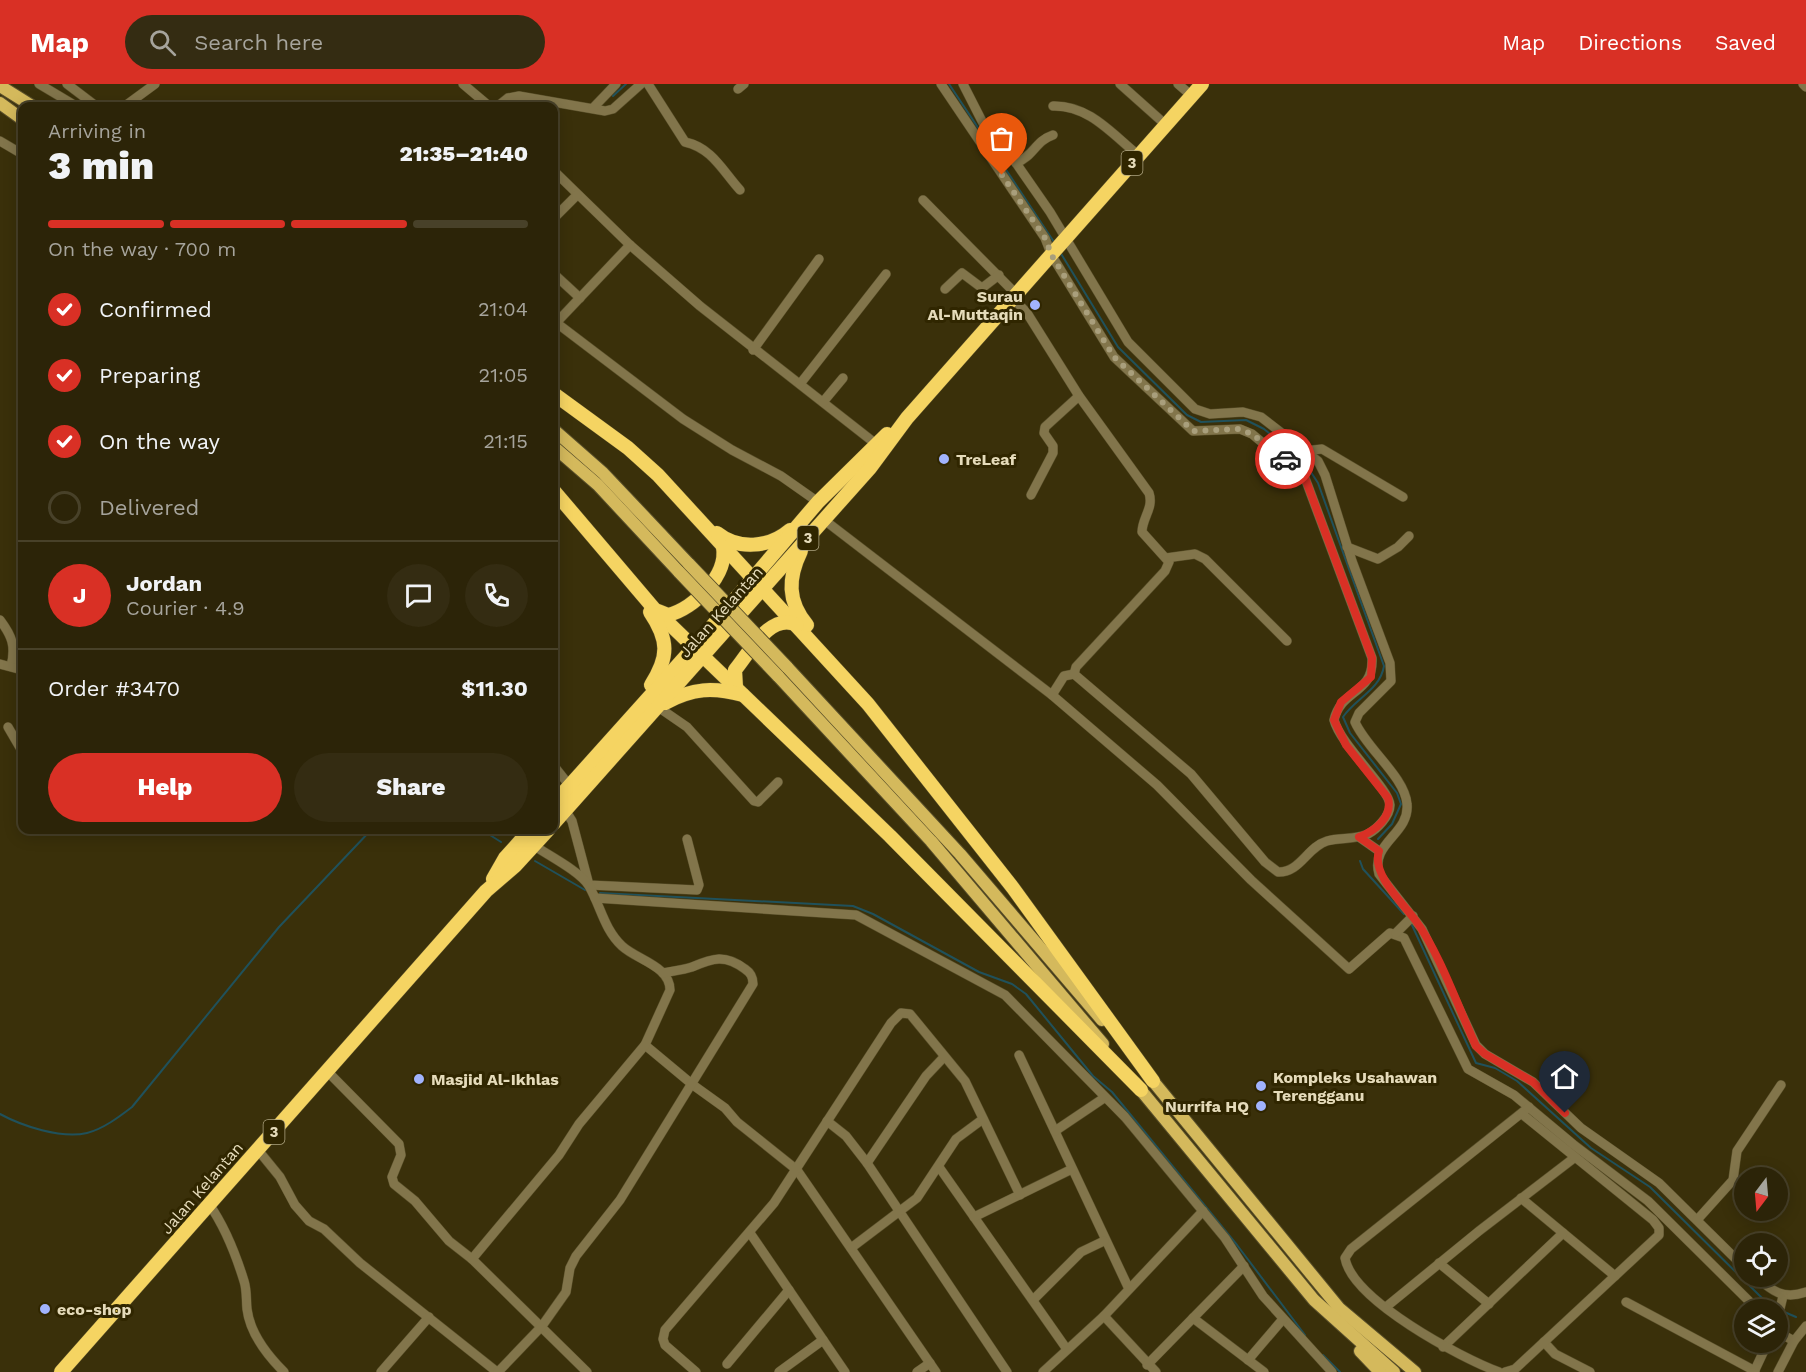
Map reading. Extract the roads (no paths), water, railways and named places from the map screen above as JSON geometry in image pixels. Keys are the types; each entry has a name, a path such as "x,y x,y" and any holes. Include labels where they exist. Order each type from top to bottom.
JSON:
{"highway":[{"name":"Jalan Kelantan","path":"757,585 807,539 870,468 907,418 1202,84"},
{"path":"558,397 628,448 688,508 757,585 799,626 846,678 985,851 1153,1081"},
{"name":"Jalan Kelantan","path":"559,806 658,707 700,651 757,585 814,507 876,444 907,418"},
{"path":"558,496 657,610 962,908 1141,1090"},
{"path":"688,508 727,542 746,545 766,544 787,533 814,507"},
{"path":"807,539 790,582 795,607 831,653 846,678"},
{"path":"657,610 668,615 688,607 714,579 723,564 723,547"},
{"path":"631,717 659,672 665,655 664,637 636,588"},
{"path":"740,691 735,670 769,628 780,621 787,620 799,626"},
{"name":"Jalan Kelantan","path":"559,806 569,785 631,717 700,651"},
{"path":"658,707 694,690 740,691"},
{"name":"Jalan Kelantan","path":"486,891 505,858 526,834"},
{"name":"Jalan Kelantan","path":"62,1372 486,891 544,834"}],"main road":[{"path":"0,86 26,102"},
{"path":"0,103 18,116"},
{"path":"558,434 603,473 777,676 932,841 1314,1300 1380,1372"},
{"path":"558,450 598,485 787,667 960,854 1153,1081 1339,1308 1415,1372"},
{"path":"1314,1300 1394,1372"}],"street":[{"path":"39,84 69,102"},
{"path":"56,95 65,84 90,102"},
{"path":"130,102 155,84"},
{"path":"463,84 484,102"},
{"path":"593,108 616,84"},
{"path":"558,102 605,111 613,109 641,84"},
{"path":"648,84 685,142 694,143 717,159 740,190"},
{"path":"941,84 995,153 1016,163 1114,357 1185,425 1201,432 1239,429 1252,434 1299,468 1315,500 1372,658 1371,677 1341,702 1334,720 1346,745 1388,798 1390,805 1383,821 1370,833 1359,837 1326,841 1311,850 1295,868 1278,872 1265,862 1191,774 1069,675"},
{"path":"963,84 1016,193 1045,238 1059,247 1128,342 1189,404 1202,412 1243,412 1261,417 1309,455 1325,475 1347,547 1392,674 1391,681 1359,713 1355,722 1359,732 1397,782 1408,802 1403,823 1379,851 1377,859 1379,874 1422,929 1476,1046 1485,1054 1533,1082 1581,1128 1659,1183 1734,1257"},
{"path":"1120,84 1166,125"},
{"path":"1178,84 1192,96"},
{"path":"503,102 508,98 519,96 556,102"},
{"path":"1053,106 1068,106 1085,112 1138,156"},
{"path":"1016,163 1030,156 1042,140 1053,135"},
{"path":"0,141 18,152"},
{"path":"558,175 630,245 753,350 876,444"},
{"path":"558,214 577,195"},
{"path":"923,200 999,275 1016,297 1079,396 1149,493 1151,500 1142,524 1142,532 1166,558 1169,565 1166,571 1053,693"},
{"path":"558,319 630,245"},
{"path":"753,350 819,259"},
{"path":"945,289 963,273 982,288 999,275"},
{"path":"800,384 886,274"},
{"path":"558,278 580,298"},
{"path":"558,324 691,424 782,476 814,507"},
{"path":"823,402 843,378"},
{"path":"1031,495 1053,453 1053,446 1044,433 1045,427 1079,396"},
{"path":"1299,468 1309,455 1322,449 1403,497"},
{"path":"823,519 1053,693 1157,785 1251,880 1349,969 1390,933 1396,933 1407,943 1468,1069 1503,1087 1574,1158 1653,1220 1659,1228 1657,1240 1515,1369 1505,1372"},
{"path":"1347,547 1378,559 1398,547 1409,536"},
{"path":"1166,558 1194,554 1205,559 1287,641"},
{"path":"0,620 10,633 14,645 11,666"},
{"path":"0,664 18,669"},
{"path":"658,707 687,727 754,801 758,802 778,782"},
{"path":"8,727 18,744"},
{"path":"558,771 569,785"},
{"path":"472,1259 559,1155 579,1124 645,1045 670,990 670,983 663,973 630,953 612,937 588,885 572,821 559,806"},
{"path":"1359,837 1379,851"},
{"path":"533,845 588,885 697,890 699,885 687,839"},
{"path":"595,898 856,915 1005,995 1125,1117 1203,1211 1263,1296 1332,1372"},
{"path":"1396,933 1413,916"},
{"path":"258,1150 280,1177 295,1205 309,1221 324,1229 360,1263 498,1372 542,1326 567,1292 570,1268 576,1256 620,1200 752,990 753,977 734,961 723,958 706,959 690,968 663,973"},
{"path":"696,1372 665,1345 663,1339 665,1330 750,1233 797,1170 891,1023 901,1013 910,1014 965,1081 1020,1194"},
{"path":"645,1045 725,1108 737,1122 797,1170 933,1368 917,1372"},
{"path":"1019,1055 1104,1241 1129,1289"},
{"path":"867,1163 926,1076 944,1057"},
{"path":"327,1071 399,1144 401,1155 392,1177 394,1184 415,1201 449,1241 472,1259 587,1372"},
{"path":"1697,1220 1733,1180 1737,1151 1781,1085"},
{"path":"1055,1131 1104,1098"},
{"path":"1499,1372 1443,1347 1386,1307 1360,1284 1346,1264 1347,1253 1526,1111"},
{"path":"1526,1111 1658,1209 1747,1299"},
{"path":"851,1248 899,1214 917,1198 962,1133 983,1119"},
{"path":"827,1121 846,1136 867,1163 1006,1372"},
{"path":"1386,1307 1574,1158"},
{"path":"939,1167 1066,1348"},
{"path":"974,1217 1072,1169"},
{"path":"1521,1198 1616,1276"},
{"path":"209,1204 221,1222 244,1280 248,1316 259,1342 268,1356 284,1372"},
{"path":"1043,1372 1066,1348 1104,1316 1203,1211"},
{"path":"750,1233 845,1372"},
{"path":"1443,1347 1563,1233"},
{"path":"1033,1300 1081,1252 1104,1241"},
{"path":"1439,1263 1489,1304"},
{"path":"1147,1365 1244,1266"},
{"path":"1767,1287 1783,1298 1806,1292"},
{"path":"727,1364 789,1290"},
{"path":"1626,1302 1754,1371 1763,1353"},
{"path":"1104,1316 1147,1365 1156,1372"},
{"path":"381,1372 429,1317"},
{"path":"1193,1318 1264,1372"},
{"path":"1248,1360 1282,1319"},
{"path":"1788,1334 1806,1326"},
{"path":"780,1372 823,1340"},
{"path":"1544,1342 1555,1354 1590,1372"},
{"path":"1778,1372 1781,1353"}],"waterway":[{"path":"613,96 626,84"},
{"path":"949,84 1054,242"},
{"path":"1060,252 1118,347 1187,415 1201,422 1246,420 1264,429 1300,459"},
{"path":"1305,463 1318,483 1384,666 1373,688 1343,717 1350,733 1397,793 1401,804 1392,824 1378,839"},
{"path":"0,1114 42,1130 77,1134 99,1129 132,1107 279,927 367,834"},
{"path":"488,834 501,842"},
{"path":"535,861 585,890"},
{"path":"1360,861 1363,869 1404,914"},
{"path":"600,893 853,906 873,914 979,972 1012,984 1026,994 1093,1076 1112,1092 1237,1245 1305,1335"},
{"path":"1411,923 1476,1063 1495,1068 1517,1081 1591,1148 1650,1187 1763,1299"},
{"path":"1788,1314 1796,1317"},
{"path":"1323,1355 1340,1372"}],"place":[{"name":"Surau Al-Muttaqin","path":"1035,305"},
{"name":"TreLeaf","path":"944,459"},
{"name":"Masjid Al-Ikhlas","path":"419,1079"},
{"name":"Kompleks Usahawan Terengganu","path":"1261,1086"},
{"name":"Nurrifa HQ","path":"1261,1106"},
{"name":"eco-shop","path":"45,1309"}]}
